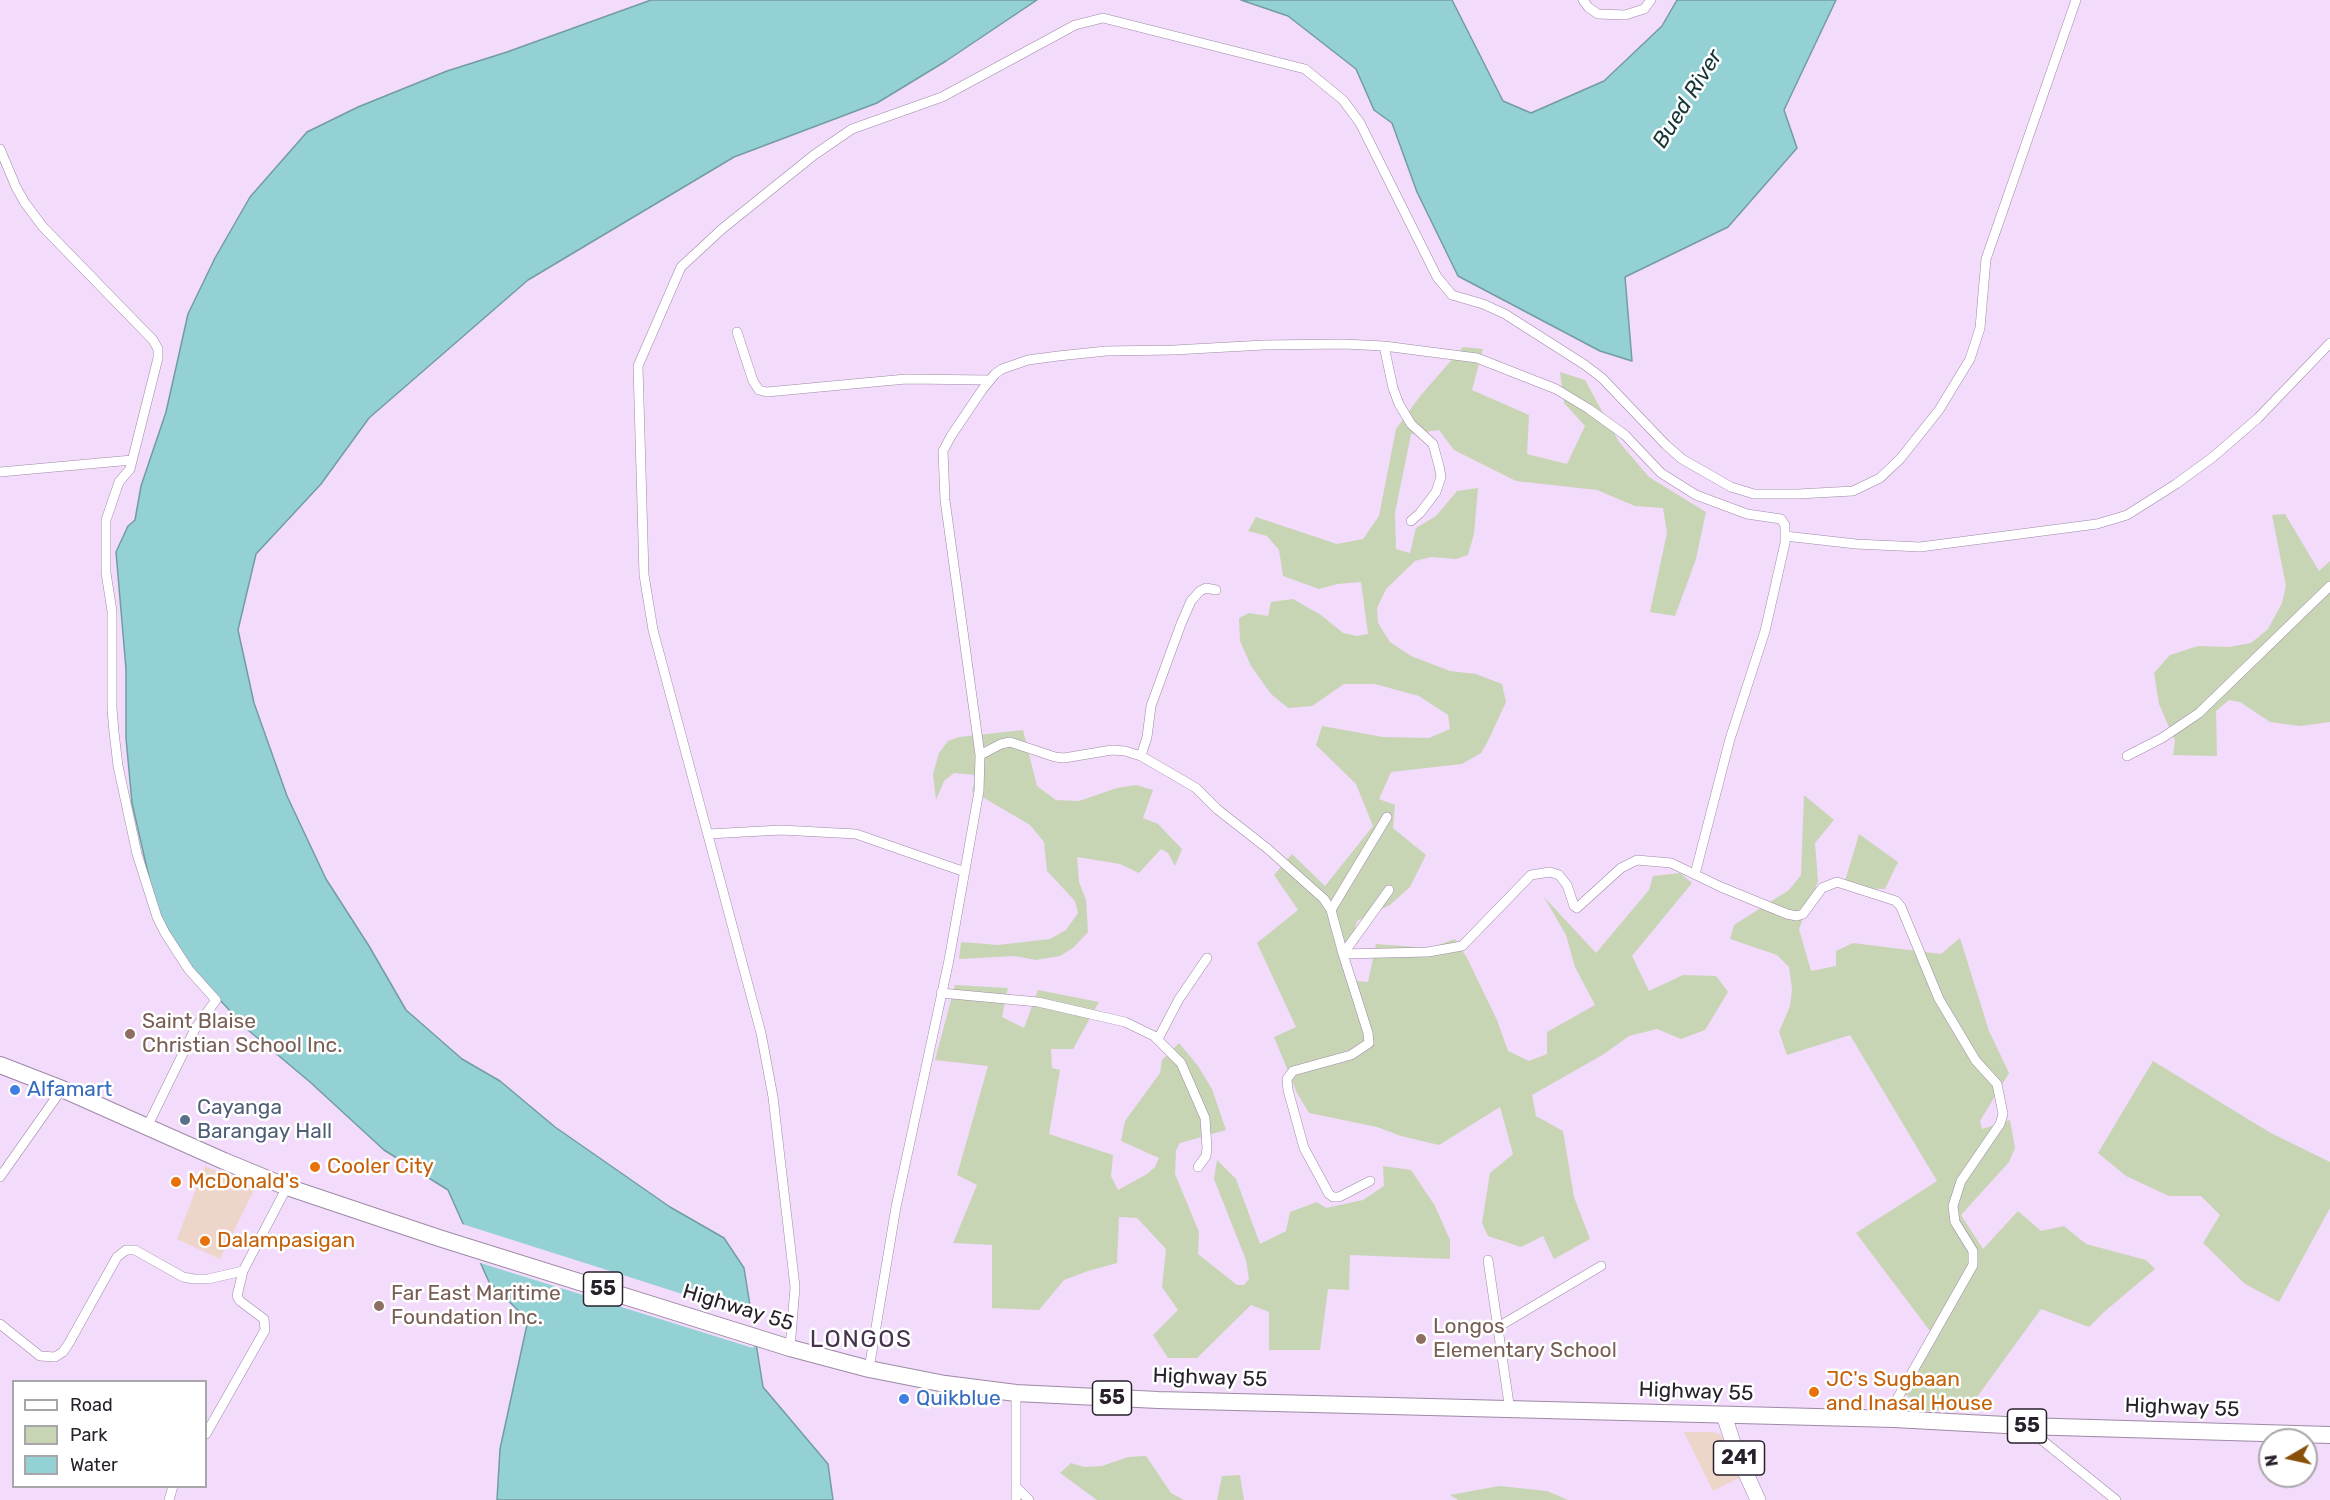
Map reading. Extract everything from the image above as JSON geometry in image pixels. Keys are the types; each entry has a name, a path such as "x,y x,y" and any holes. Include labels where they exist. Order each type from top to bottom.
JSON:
{"highway":[{"name":"Highway 55","path":"0,1065 62,1089 287,1187 790,1348 945,1384 1016,1393 1158,1400 1510,1411 1724,1415 1894,1414 2024,1426 2330,1435"}],"main road":[{"name":"241","path":"1724,1415 1735,1449 1758,1500"}],"street":[{"path":"1583,0 1598,14 1625,15 1644,9 1651,0"},
{"path":"790,1348 795,1287 773,1097 761,1033 653,630 644,575 638,366 681,267 722,229 814,155 852,129 942,97 1075,26 1103,18 1305,69 1343,100 1360,123 1437,277 1452,295 1483,304 1505,314 1584,365 1602,378 1682,459 1731,487 1763,494 1853,491 1880,478 1900,459 1939,410 1970,359 1980,328 1986,259 2076,0"},
{"path":"0,149 21,195 43,227 153,340 158,350 158,358 130,468 119,482 106,520 106,573 112,611 112,709 118,766 137,854 157,917 168,939 189,970 216,1000 195,1029 147,1127"},
{"path":"737,332 753,381 759,390 767,392 906,379 990,380"},
{"path":"1785,536 1847,543 1920,547 2097,524 2127,516 2176,484 2222,449 2258,418 2330,343"},
{"path":"869,1368 894,1219 980,791 980,755 945,500 943,451 990,380 1002,369 1028,360 1087,353 1264,345 1384,346 1477,358 1556,388 1590,409 1625,435 1661,473 1696,495 1747,514 1781,519 1785,525 1785,536 1765,631 1730,739 1695,874"},
{"path":"1384,346 1393,388 1411,424 1433,444 1441,477 1436,492 1411,521"},
{"path":"0,472 132,460"},
{"path":"2127,756 2163,738 2199,713 2330,586"},
{"path":"1141,756 1148,737 1151,706 1180,624 1191,601 1200,591 1206,588 1216,590"},
{"path":"980,755 1010,742 1064,758 1112,750 1141,756 1196,788 1217,809 1268,849 1312,888 1331,910 1369,1043 1351,1055 1293,1071 1289,1075 1287,1084 1304,1148 1329,1194 1339,1197 1370,1181"},
{"path":"1331,910 1387,817"},
{"path":"708,834 781,830 856,834 965,872"},
{"path":"1343,954 1428,952 1462,946 1527,878 1550,872 1559,875 1567,885 1576,908 1621,868 1636,860 1671,863 1787,914 1797,916 1803,914 1822,888 1837,882 1896,901 1901,907 1939,999 1976,1061 1997,1084 2003,1114 2000,1124 1961,1181 1953,1206 1955,1222 1973,1251 1972,1264 1897,1399 1894,1414"},
{"path":"1343,954 1389,890"},
{"path":"1158,1040 1179,999 1207,958"},
{"path":"941,993 1038,1002 1135,1026 1158,1040 1181,1063 1205,1118 1206,1156 1198,1167"},
{"path":"0,1177 62,1089"},
{"path":"207,1432 265,1329 266,1322 261,1316 240,1301 237,1296 243,1270 287,1187"},
{"path":"0,1324 40,1356 55,1357 63,1352 69,1343 117,1257 126,1250 135,1250 144,1254 183,1277 208,1278 243,1270"},
{"path":"1488,1260 1510,1411"},
{"path":"1498,1327 1601,1266"},
{"path":"1016,1393 1016,1500"},
{"path":"2024,1426 2116,1500"},
{"path":"1016,1487 1029,1500"}],"shaded area":[{"path":"205,1166 255,1188 220,1259 177,1239"},
{"path":"1684,1432 1720,1434 1741,1477 1713,1491"}],"green space":[{"path":"1463,347 1483,349 1472,390 1529,415 1527,454 1567,464 1585,426 1564,403 1560,372 1585,380 1619,442 1649,477 1706,512 1696,559 1675,616 1650,612 1667,533 1663,508 1635,506 1597,490 1516,481 1454,450 1439,430 1411,434 1395,513 1396,549 1410,553 1416,528 1436,516 1457,491 1478,488 1474,534 1468,555 1456,559 1431,557 1415,561 1386,589 1377,608 1378,623 1390,642 1411,656 1450,671 1476,674 1502,684 1506,702 1481,753 1462,764 1391,772 1379,799 1395,805 1393,828 1426,855 1410,887 1390,905 1357,921 1347,958 1355,981 1368,982 1376,944 1430,948 1455,939 1467,958 1497,1020 1508,1051 1529,1061 1547,1054 1547,1032 1595,1005 1575,967 1566,935 1544,897 1596,953 1649,890 1653,876 1680,873 1692,883 1632,956 1649,991 1683,975 1716,976 1728,992 1705,1030 1681,1039 1657,1029 1629,1036 1604,1054 1532,1095 1536,1116 1563,1131 1574,1197 1590,1239 1554,1259 1543,1236 1521,1247 1488,1236 1482,1223 1490,1173 1513,1154 1500,1107 1439,1145 1401,1136 1377,1127 1309,1113 1297,1093 1274,1037 1296,1027 1257,943 1298,910 1274,875 1292,854 1325,886 1373,826 1356,784 1316,745 1322,726 1383,737 1429,738 1450,729 1448,715 1419,696 1375,684 1344,684 1312,706 1288,708 1271,694 1251,666 1240,641 1239,618 1249,613 1268,616 1271,602 1293,599 1321,615 1343,633 1357,636 1368,634 1361,582 1337,584 1319,589 1283,576 1279,550 1267,536 1248,531 1256,517 1337,544 1363,539 1379,516 1396,429 1421,395"},
{"path":"2285,514 2319,571 2330,561 2330,722 2300,726 2270,722 2240,702 2229,700 2216,711 2217,756 2173,755 2175,741 2159,704 2154,673 2170,655 2198,646 2229,647 2251,643 2268,629 2282,603 2286,586 2272,515"},
{"path":"1023,730 1037,786 1056,800 1079,801 1117,788 1136,785 1153,790 1143,818 1158,824 1182,849 1175,866 1168,853 1161,849 1139,873 1120,864 1077,857 1079,882 1086,900 1088,932 1073,948 1060,956 1036,960 1014,956 959,959 961,942 998,945 1050,939 1066,930 1078,913 1075,901 1047,871 1044,842 1030,825 972,791 976,775 954,773 944,781 936,800 933,774 939,753 948,741 959,737"},
{"path":"1804,795 1834,820 1815,843 1818,881 1799,929 1811,971 1836,966 1836,951 1853,943 1941,954 1960,938 1989,1031 2009,1073 1980,1121 1982,1129 2010,1120 2015,1148 2009,1162 1961,1215 1983,1249 2018,1211 2041,1231 2064,1226 2086,1244 2146,1260 2155,1269 2089,1327 2041,1309 1969,1408 1914,1412 1915,1400 1897,1390 1930,1331 1856,1233 1937,1181 1850,1035 1787,1055 1779,1032 1790,1006 1792,989 1789,967 1777,955 1730,939 1734,925 1789,890 1801,875"},
{"path":"1859,834 1898,862 1885,889 1843,888"},
{"path":"955,985 1008,988 1002,1017 1024,1028 1038,990 1099,1002 1073,1049 1051,1049 1052,1068 1060,1070 1049,1134 1113,1155 1111,1176 1118,1190 1147,1174 1155,1167 1159,1158 1121,1141 1125,1121 1160,1073 1162,1060 1179,1043 1198,1066 1212,1089 1226,1130 1180,1143 1176,1150 1175,1174 1199,1232 1198,1254 1237,1285 1244,1285 1249,1279 1246,1260 1214,1179 1217,1160 1236,1179 1260,1244 1286,1231 1290,1212 1317,1202 1326,1208 1363,1200 1384,1186 1383,1166 1411,1170 1435,1206 1450,1240 1450,1259 1350,1255 1349,1290 1328,1289 1320,1350 1269,1350 1269,1312 1251,1305 1197,1358 1168,1358 1153,1335 1178,1310 1162,1287 1166,1249 1137,1218 1119,1217 1117,1263 1064,1280 1039,1310 992,1308 992,1245 953,1243 977,1185 957,1175 988,1066 935,1060"},
{"path":"2153,1061 2269,1132 2330,1162 2330,1208 2279,1302 2245,1284 2203,1243 2220,1215 2201,1196 2169,1196 2126,1176 2098,1153"},
{"path":"1146,1456 1171,1493 1184,1500 1097,1500 1060,1473 1071,1463 1084,1467 1102,1466 1128,1457"},
{"path":"1240,1475 1244,1500 1217,1500 1222,1476"},
{"path":"1499,1486 1547,1491 1568,1500 1458,1500 1450,1495"}],"water":[{"path":"651,0 1037,0 946,61 877,103 734,157 528,280 369,418 321,484 256,554 238,630 254,703 287,796 326,879 406,1010 462,1059 500,1081 555,1127 670,1207 724,1238 744,1268 763,1387 828,1464 833,1500 497,1500 500,1449 528,1320 489,1282 448,1190 384,1150 310,1082 248,1030 188,966 156,908 132,803 126,738 126,669 116,552 128,526 135,520 141,486 166,412 188,314 215,258 250,197 307,132 358,107 447,71"},
{"name":"Bued River","path":"1241,0 1452,0 1503,101 1531,113 1604,81 1662,26 1677,0 1836,0 1784,110 1797,148 1728,227 1625,277 1632,361 1600,351 1458,276 1417,192 1392,123 1374,110 1356,69 1288,16"}],"pier":[{"path":"459,1223 755,1317 758,1335 753,1348 477,1262"}],"place":[{"name":"Saint Blaise Christian School Inc.","path":"130,1034"},
{"name":"Alfamart","path":"15,1090"},
{"name":"Cayanga Barangay Hall","path":"185,1120"},
{"name":"Cooler City","path":"315,1167"},
{"name":"McDonald's","path":"176,1182"},
{"name":"Dalampasigan","path":"205,1241"},
{"name":"Far East Maritime Foundation Inc.","path":"379,1306"},
{"name":"Longos Elementary School","path":"1421,1339"},
{"name":"JC's Sugbaan and Inasal House","path":"1814,1392"},
{"name":"Quikblue","path":"904,1399"}],"district":[{"name":"LONGOS","path":"861,1340"}]}
